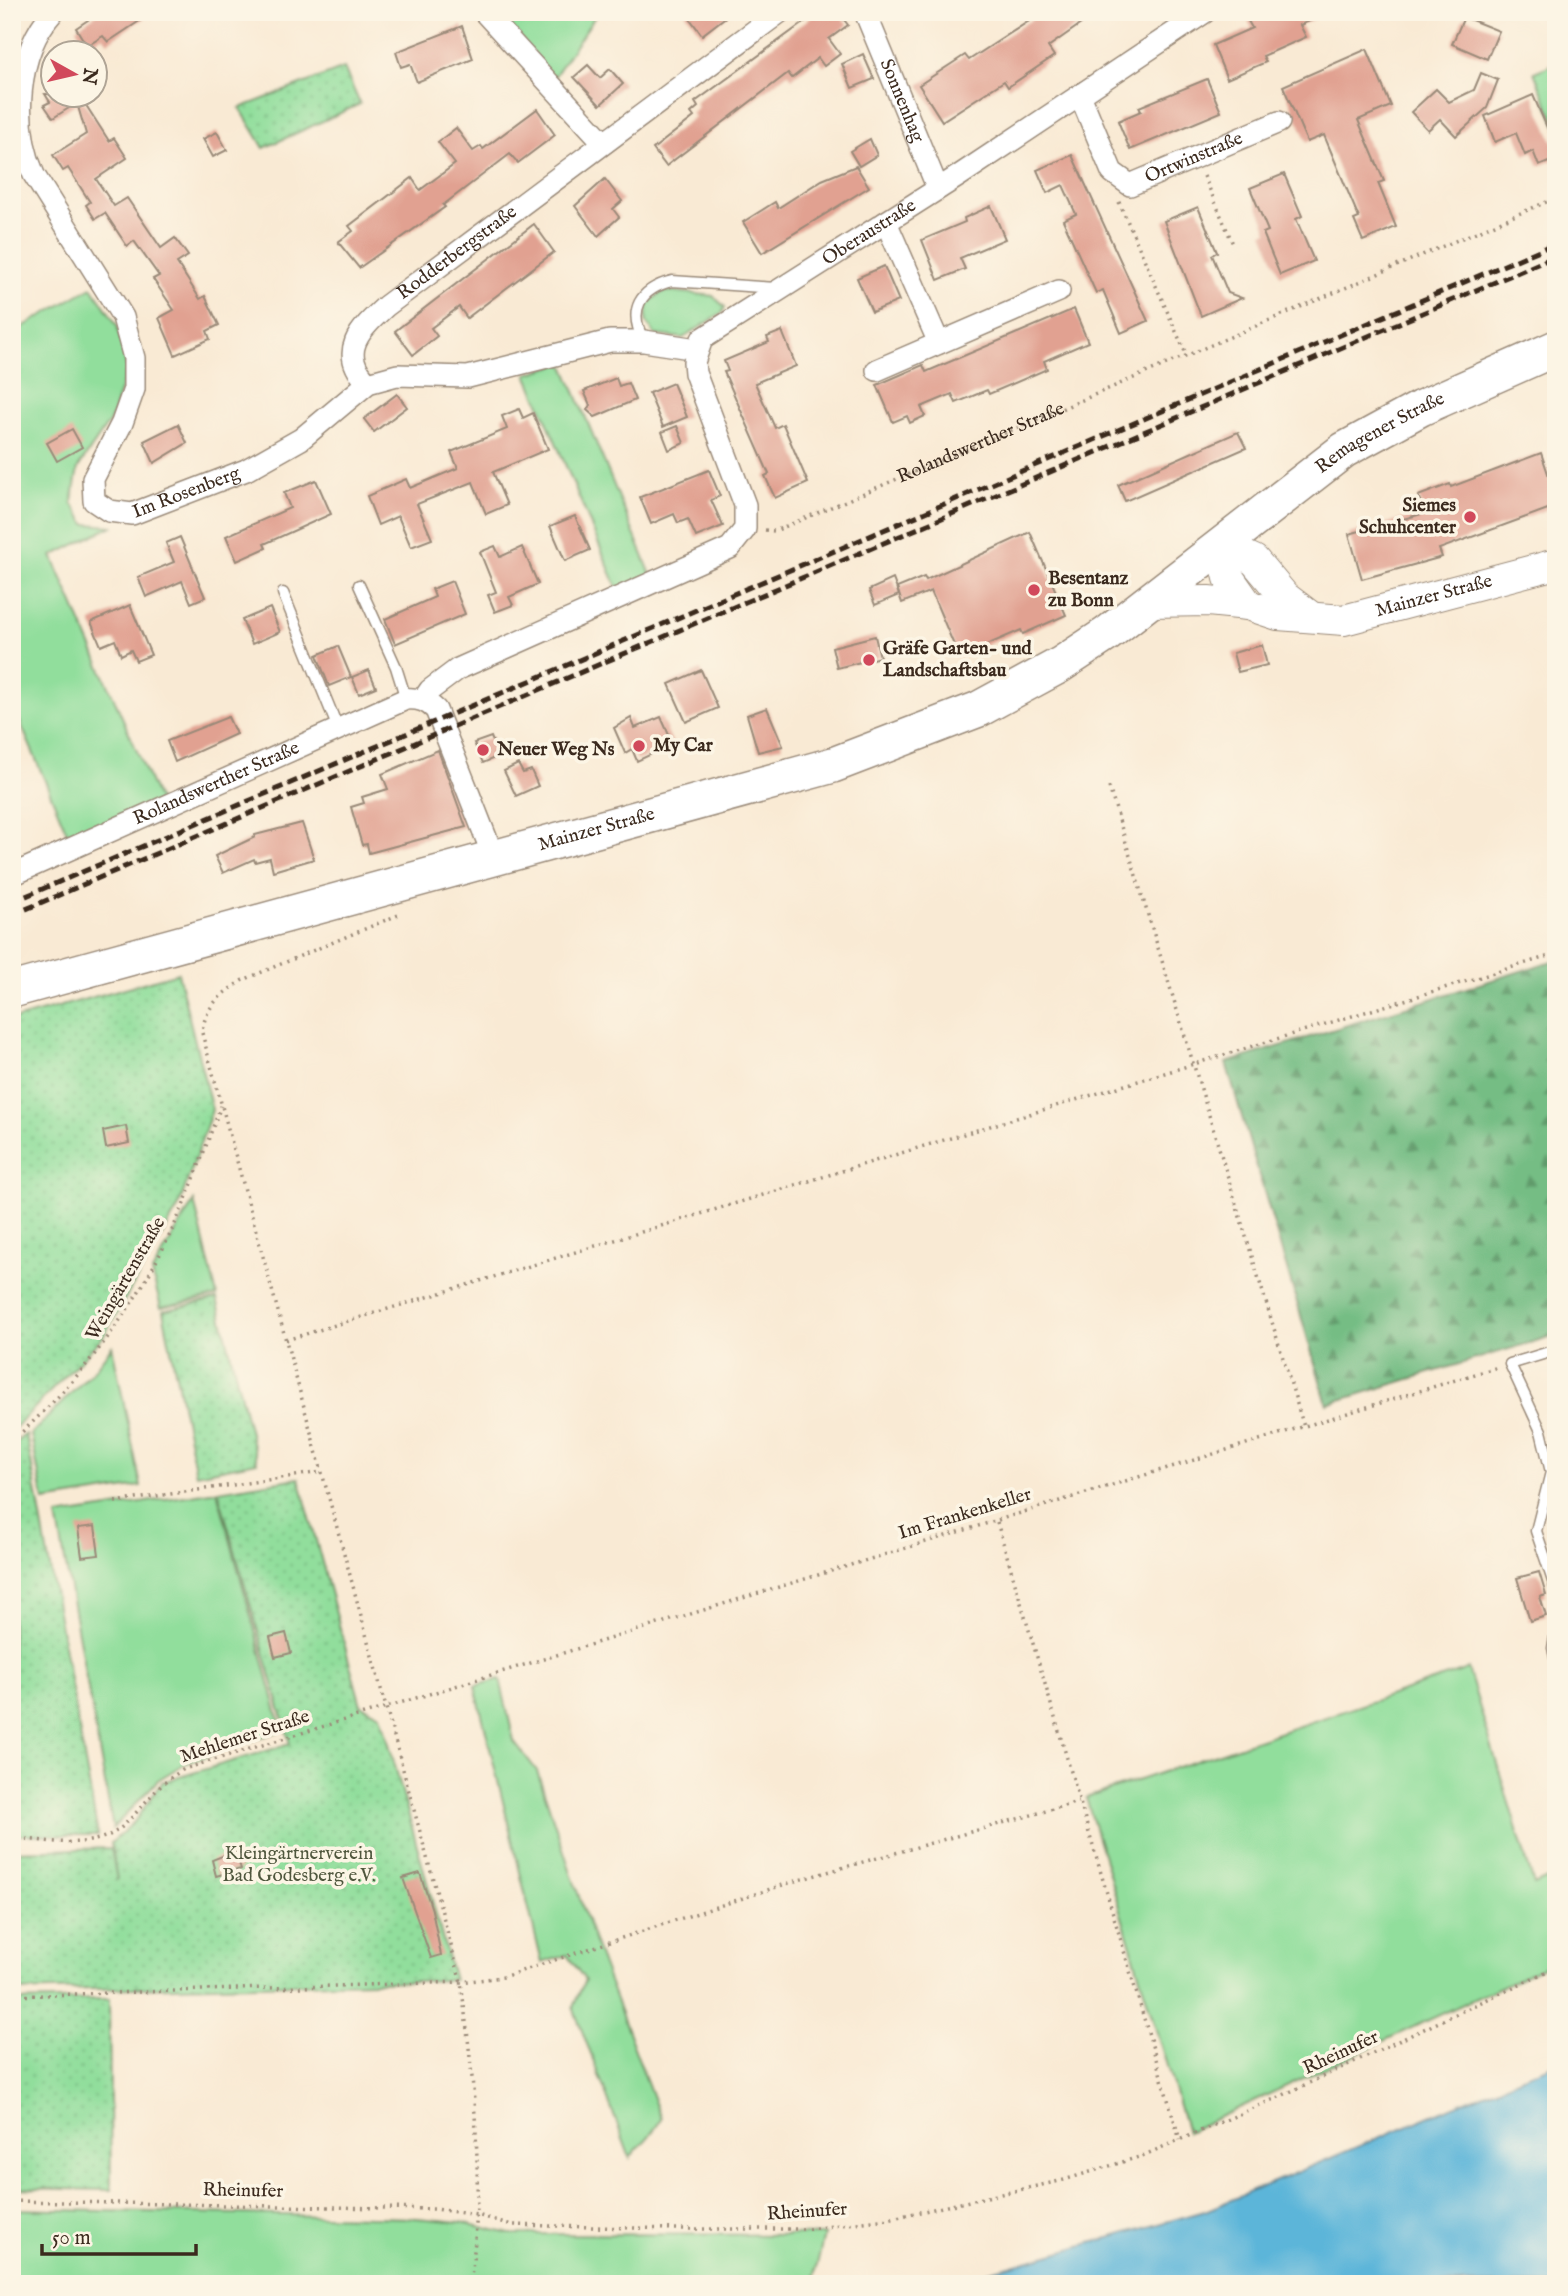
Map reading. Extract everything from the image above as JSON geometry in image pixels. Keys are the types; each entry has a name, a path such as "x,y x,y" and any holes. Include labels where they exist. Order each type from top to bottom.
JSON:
{"main road":[{"name":"Remagener Straße","path":"1221,545 1344,450 1421,408 1556,348"},
{"name":"Mainzer Straße","path":"12,990 833,765 906,739 979,709 1060,665 1150,602 1221,545"},
{"path":"1221,545 1229,578 1248,605"},
{"path":"1221,545 1254,559 1285,597 1310,617"},
{"name":"Mainzer Straße","path":"1150,602 1208,601 1248,605 1278,615 1344,620 1384,612 1556,564"}],"street":[{"name":"Im Rosenberg","path":"53,12 37,30 24,70 24,154 34,175 123,317 134,358 134,389 122,423 93,479 94,501 109,512 132,514 246,470 301,439 368,383 397,375 468,377 610,341 644,341 697,349"},
{"path":"484,12 604,143"},
{"name":"Rodderbergstraße","path":"368,383 355,369 352,348 365,325 780,12"},
{"name":"Sonnenhag","path":"865,12 938,189"},
{"name":"Oberaustraße","path":"697,349 702,339 714,329 782,289 938,189 1205,12"},
{"name":"Ortwinstraße","path":"1080,95 1112,172 1130,185 1138,184 1279,122"},
{"path":"886,222 939,343"},
{"path":"877,370 1059,291"},
{"path":"697,349 695,373 746,505 745,529"},
{"name":"Rolandswerther Straße","path":"12,875 415,699 458,669 712,558 730,548 745,529"},
{"path":"415,699 436,710 494,858"}],"lane":[{"path":"644,341 637,329 637,308 641,298 655,285 672,281 782,289"},
{"path":"359,585 396,667 415,699"},
{"path":"283,593 339,731"},
{"path":"1556,1350 1510,1364 1541,1431 1551,1472 1536,1531 1556,1590"},
{"path":"1556,1630 1553,1648 1556,1662"}],"path":[{"path":"1196,158 1233,244"},
{"path":"1120,179 1117,188 1119,202 1186,354"},
{"name":"Rolandswerther Straße","path":"745,529 775,531 1556,198"},
{"path":"1110,787 1304,1427"},
{"path":"406,911 243,980 215,1000 207,1013 202,1033 384,1708 461,1982 479,2194 470,2284"},
{"path":"286,1340 1556,954"},
{"name":"Weingärtenstraße","path":"12,1441 86,1369 112,1333 182,1209 222,1104"},
{"name":"Im Frankenkeller","path":"384,1708 1510,1364"},
{"path":"115,1502 322,1472"},
{"path":"998,1522 1078,1802 1180,2140"},
{"name":"Mehlemer Straße","path":"12,1838 99,1839 116,1831 152,1791 184,1769 384,1708"},
{"path":"12,1996 461,1982 516,1973 796,1881 1078,1802"},
{"name":"Rheinufer","path":"12,2201 436,2209 477,2215 512,2225 809,2229 888,2219 1064,2180 1142,2156 1556,1967"}],"green space":[{"path":"491,12 598,12 552,80"},
{"path":"1556,63 1556,125 1534,72"},
{"path":"344,68 360,104 264,148 240,108"},
{"path":"92,287 117,325 127,369 111,419 78,468 72,503 86,524 112,526 52,556 160,804 71,842 12,703 12,333"},
{"path":"670,291 713,296 725,307 722,313 683,338 655,335 646,321 648,303 661,293"},
{"path":"563,363 652,577 619,592 527,374"},
{"path":"1556,960 1556,1335 1327,1404 1226,1063"},
{"path":"178,973 212,1110 178,1208 103,1337 12,1431 12,1020"},
{"path":"194,1201 217,1296 161,1308 152,1272"},
{"path":"217,1299 257,1462 196,1474 163,1311"},
{"path":"112,1346 141,1486 44,1501 31,1434 94,1370"},
{"path":"26,1434 98,1835 12,1835 12,1445"},
{"name":"Kleingärtnerverein Bad Godesberg e.V.","path":"299,1478 361,1705 381,1715 454,1980 12,1991 12,1851 111,1848 117,1880 111,1843 134,1822 162,1782 290,1744 218,1491"},
{"path":"217,1491 282,1730 184,1764 158,1780 113,1828 57,1516"},
{"path":"1468,1669 1534,1885 1556,1875 1556,1961 1187,2132 1086,1798"},
{"path":"500,1679 514,1741 537,1771 595,1944 661,2119 630,2158 573,2007 585,1980 567,1955 542,1963 475,1686"},
{"path":"109,1999 111,2190 12,2188 12,2001"},
{"path":"12,2209 416,2218 461,2222 510,2234 824,2235 814,2279 809,2284 12,2284"}],"water":[{"path":"1556,2063 1556,2284 945,2284 1205,2211"}],"building":[{"path":"100,12 153,12 108,42 108,38 103,36 82,38 76,28"},
{"path":"685,12 732,12 702,35"},
{"path":"818,12 838,12 848,25 829,39 840,54 824,66 818,58 792,78 788,73 666,166 653,149 694,117 691,113 698,107 695,102"},
{"path":"1043,12 1098,12 1048,47 1054,56 1008,87 1004,81 942,121 919,85 965,55 969,60"},
{"path":"1270,12 1331,12 1300,25 1306,37 1263,56 1266,62 1227,79 1213,45 1252,28 1248,21"},
{"path":"1464,17 1499,31 1487,59 1452,44"},
{"path":"462,26 473,59 417,82 410,64 401,67 396,52"},
{"path":"1367,49 1391,106 1358,120 1384,181 1378,183 1396,227 1363,241 1354,220 1359,218 1324,135 1307,142 1283,86"},
{"path":"863,54 874,79 852,88 842,64"},
{"path":"588,65 600,78 610,69 623,84 600,105 574,77"},
{"path":"1481,73 1498,80 1487,108 1456,136 1440,119 1428,130 1411,112 1436,89 1449,102 1474,90"},
{"path":"1207,79 1221,112 1130,150 1118,121 1141,111 1139,107"},
{"path":"1533,95 1556,148 1556,159 1539,166 1533,151 1525,155 1516,133 1495,142 1485,116"},
{"path":"46,108 69,108 53,118"},
{"path":"78,108 88,108 109,141 114,138 127,158 96,179 114,206 127,198 161,248 175,238 188,256 177,263 200,299 205,296 219,325 207,331 210,339 175,355 159,318 174,310 153,279 159,276 134,241 127,246 105,213 95,219 86,205 90,202 68,168 63,171 53,155 86,134"},
{"path":"537,109 555,135 518,163 510,154 443,205 445,207 359,268 338,242 353,231 349,226 412,178 420,190 455,164 438,142 456,128 473,151 481,146 483,149"},
{"path":"217,132 227,150 213,157 203,139"},
{"path":"870,139 877,155 859,166 850,151"},
{"path":"1072,155 1148,321 1121,333 1103,290 1096,293 1063,220 1076,214 1063,185 1047,193 1037,170"},
{"path":"856,166 869,187 762,253 743,222 775,202 778,208 822,180"},
{"path":"1284,174 1302,216 1296,219 1314,261 1280,275 1263,233 1268,231 1250,188"},
{"path":"605,179 622,201 613,209 619,217 598,236 575,206"},
{"path":"991,206 1005,239 960,258 965,269 938,280 922,240 965,222 964,218"},
{"path":"1198,207 1217,252 1212,255 1228,293 1242,298 1201,316 1164,221"},
{"path":"534,224 554,252 467,318 459,307 431,328 437,336 413,355 395,331"},
{"path":"884,266 899,301 872,312 857,278"},
{"path":"1074,309 1088,342 1044,361 1047,369 989,394 987,390 956,403 952,394 921,407 925,416 910,423 907,416 893,422 877,385 923,365 926,372"},
{"path":"782,331 796,366 755,383 775,428 783,424 808,483 775,498 765,476 769,474 724,372 728,371 724,361 769,342 767,337"},
{"path":"616,378 619,386 628,383 635,400 595,417 587,410 590,405 584,391"},
{"path":"673,383 687,417 663,427 649,393"},
{"path":"397,394 407,407 374,432 364,419"},
{"path":"519,409 523,418 533,413 548,449 493,472 507,505 486,514 473,482 417,504 432,539 411,547 398,516 378,525 367,496 406,479 410,488 458,468 451,452 507,429 502,416"},
{"path":"178,424 187,443 154,463 144,441"},
{"path":"677,426 684,443 669,450 662,432"},
{"path":"72,429 82,447 57,461 47,443"},
{"path":"1238,432 1246,448 1125,501 1118,485"},
{"name":"Siemes Schuhcenter","path":"1541,453 1556,497 1556,506 1439,549 1442,557 1362,579 1349,534 1425,513 1418,496 1450,484 1451,487"},
{"path":"709,470 720,496 711,500 723,526 696,537 688,519 678,523 674,514 651,524 640,497"},
{"path":"316,480 331,514 264,544 266,548 237,561 226,536 290,508 284,493"},
{"path":"575,516 590,550 565,561 550,526"},
{"path":"1030,532 1066,615 1023,634 1021,630 959,657 931,591 902,603 897,588 924,577 926,580"},
{"path":"180,537 205,597 191,603 182,581 146,597 138,577 174,562 166,543"},
{"path":"495,546 500,557 522,547 538,584 509,597 513,605 495,612 488,595 496,592 480,552"},
{"path":"893,579 899,595 875,605 869,590"},
{"path":"452,581 465,614 395,644 385,619 435,597 432,589"},
{"path":"130,605 151,655 136,661 131,650 121,655 115,640 101,646 91,622"},
{"path":"270,608 280,632 252,644 242,620"},
{"path":"875,636 880,657 837,668 832,647"},
{"path":"1262,645 1267,665 1238,672 1233,653"},
{"path":"338,646 351,677 329,686 317,655"},
{"path":"369,670 376,687 359,694 352,677"},
{"path":"701,670 718,708 686,722 669,684"},
{"path":"767,708 783,746 758,752 747,715"},
{"path":"228,717 236,734 175,762 167,741"},
{"path":"661,717 673,744 637,761 632,749 625,753 614,728 631,718 635,728"},
{"name":"Neuer Weg Ns","path":"491,737 499,756 483,763 474,743"},
{"path":"438,750 466,827 369,853 367,844 362,845 351,807 364,803 362,797 388,789 382,774"},
{"path":"518,764 523,773 531,770 538,786 516,796 504,771"},
{"path":"302,823 314,859 273,871 270,858 255,862 254,859 223,873 215,856 255,835"},
{"path":"126,1126 129,1143 106,1148 103,1131"},
{"path":"95,1526 99,1555 82,1557 78,1528"},
{"path":"1539,1572 1546,1595 1540,1597 1546,1616 1530,1621 1517,1578"},
{"path":"286,1633 291,1653 275,1657 270,1637"},
{"path":"235,1851 241,1869 216,1876 212,1860"},
{"path":"420,1873 432,1910 441,1955 431,1958 403,1878"}],"railway":[{"path":"12,902 1556,243"},
{"path":"12,915 1556,256"}],"place":[{"name":"Siemes Schuhcenter","path":"1470,517"},
{"name":"Besentanz zu Bonn","path":"1034,590"},
{"name":"Gräfe Garten- und Landschaftsbau","path":"869,660"},
{"name":"My Car","path":"639,746"},
{"name":"Neuer Weg Ns","path":"483,750"}]}
